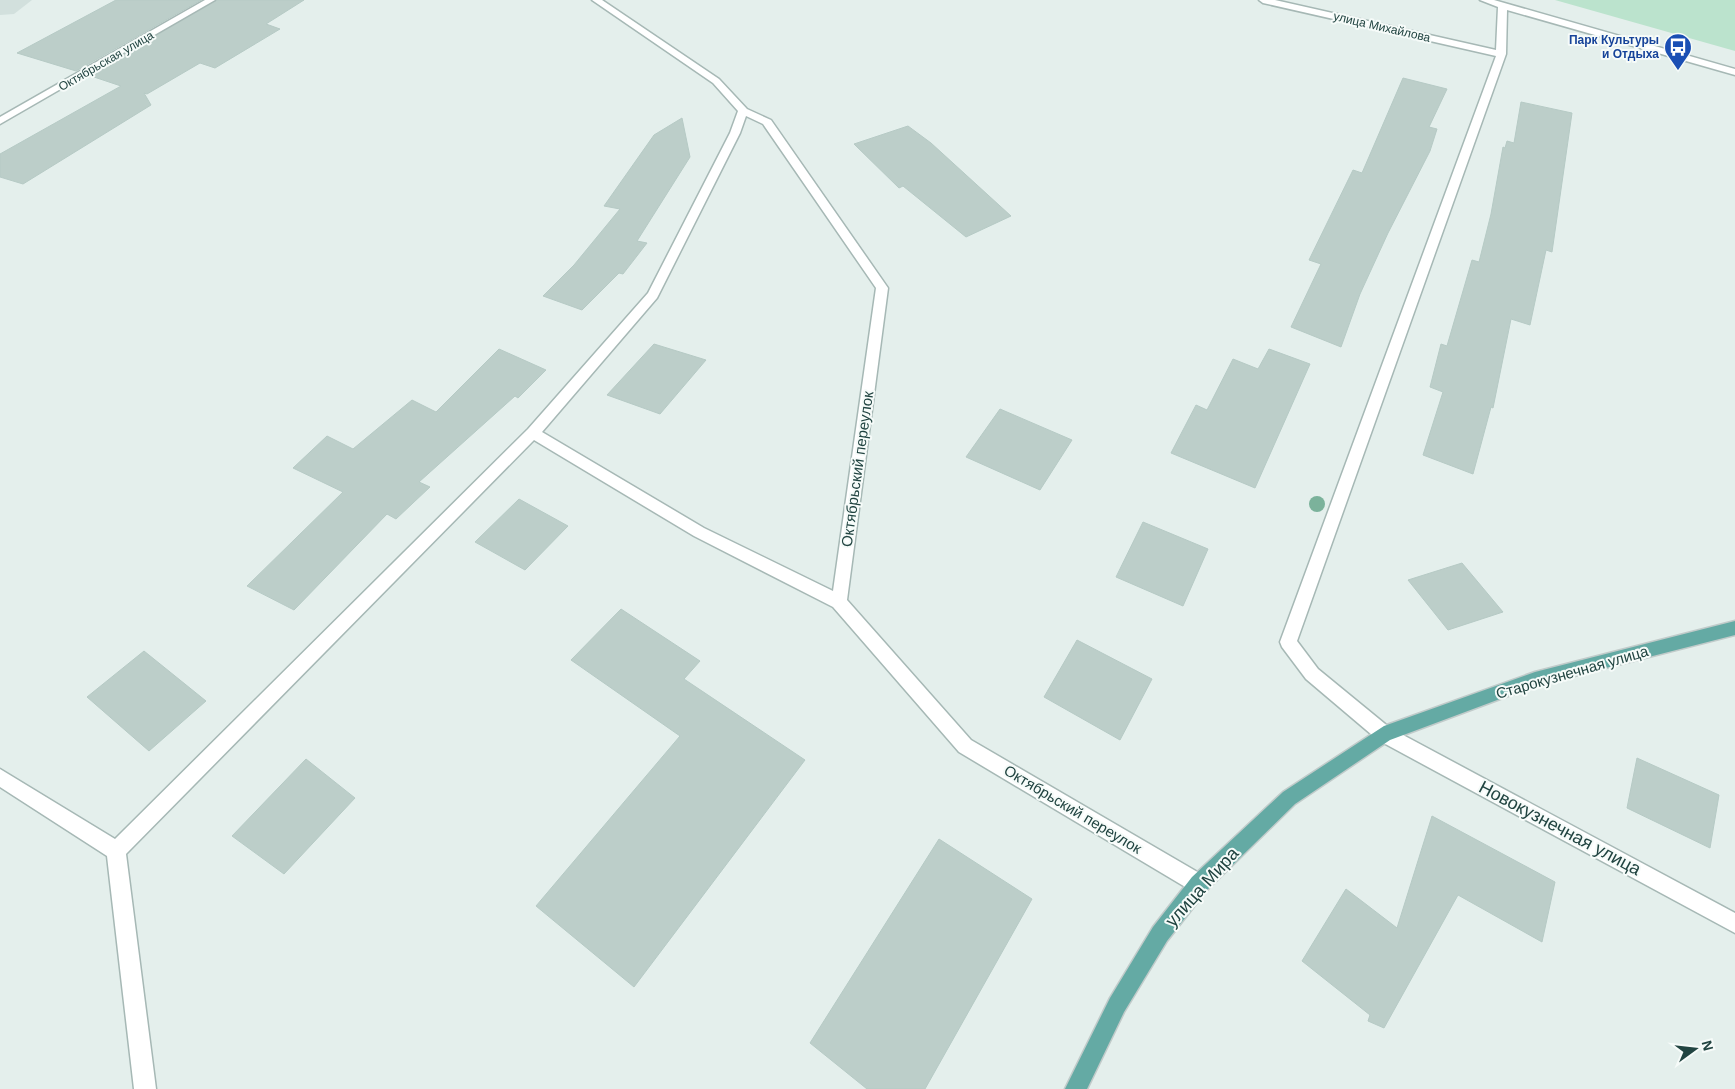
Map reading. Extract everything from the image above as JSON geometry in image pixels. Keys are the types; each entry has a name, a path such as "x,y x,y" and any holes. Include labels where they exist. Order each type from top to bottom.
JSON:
{"main road":[{"name":"Старокузнечная улица","path":"1384,734 1535,679 1735,628"},
{"name":"улица Мира","path":"1076,1089 1117,1004 1160,934 1199,884 1289,798 1384,734"}],"street":[{"name":"Октябрьская улица","path":"0,121 211,0"},
{"name":"Октябрьский переулок","path":"596,0 716,81 742,112 767,122 882,288 839,602 965,746 1199,884"},
{"name":"улица Михайлова","path":"1263,0 1501,54"},
{"path":"1484,0 1735,72"},
{"path":"1501,54 1503,6"},
{"name":"Новокузнечная улица","path":"1501,54 1288,642 1312,674 1384,734 1735,923"},
{"path":"116,851 533,433 653,295 735,132 742,112"},
{"path":"533,433 699,532 839,602"},
{"path":"0,777 116,851"},
{"path":"116,851 144,1089"}],"shaded area":[{"path":"0,0 32,0 14,14 0,15"}],"green space":[{"path":"1555,0 1735,0 1735,51"}],"building":[{"path":"116,0 201,0 76,71 17,53"},
{"path":"217,0 304,0 266,24 280,29 215,68 200,63 147,94 144,93 151,105 23,184 0,177 0,154 121,86 88,75"},
{"path":"1403,78 1447,89 1429,127 1437,129 1430,151 1388,233 1360,294 1341,347 1291,327 1321,264 1309,260 1353,170 1362,173"},
{"path":"1521,102 1572,113 1552,252 1546,250 1530,325 1511,319 1493,408 1491,407 1473,474 1423,455 1443,392 1430,387 1441,344 1447,346 1472,260 1479,262 1491,214 1503,147 1505,148 1507,141 1514,143"},
{"path":"682,118 690,157 637,241 647,243 623,274 619,273 582,310 543,296 574,265 620,209 604,206 654,135"},
{"path":"908,126 931,143 1011,216 966,237 903,186 899,188 854,144"},
{"path":"654,344 706,360 660,414 607,395"},
{"path":"499,349 546,370 518,398 515,396 419,482 430,487 396,519 387,514 294,610 247,586 343,492 293,468 327,436 353,449 412,400 436,412"},
{"path":"1269,349 1310,364 1255,488 1171,453 1196,405 1207,410 1233,359 1258,369"},
{"path":"1000,409 1072,440 1040,490 966,457"},
{"path":"519,499 568,526 525,570 475,542"},
{"path":"1143,522 1208,549 1183,606 1116,577"},
{"path":"1462,563 1503,612 1448,630 1408,580"},
{"path":"621,609 700,661 684,679 805,760 634,987 536,906 680,736 571,660"},
{"path":"1077,640 1152,679 1120,740 1044,697"},
{"path":"144,651 206,701 149,751 87,697"},
{"path":"1637,758 1719,795 1710,848 1627,808"},
{"path":"306,759 355,798 284,874 232,836"},
{"path":"1432,816 1555,882 1542,942 1458,895 1384,1028 1368,1021 1370,1015 1302,961 1346,889 1397,928"},
{"path":"939,839 1032,899 925,1089 867,1089 810,1043"}],"place":[{"name":"Парк Культуры и Отдыха","path":"1678,71"}]}
